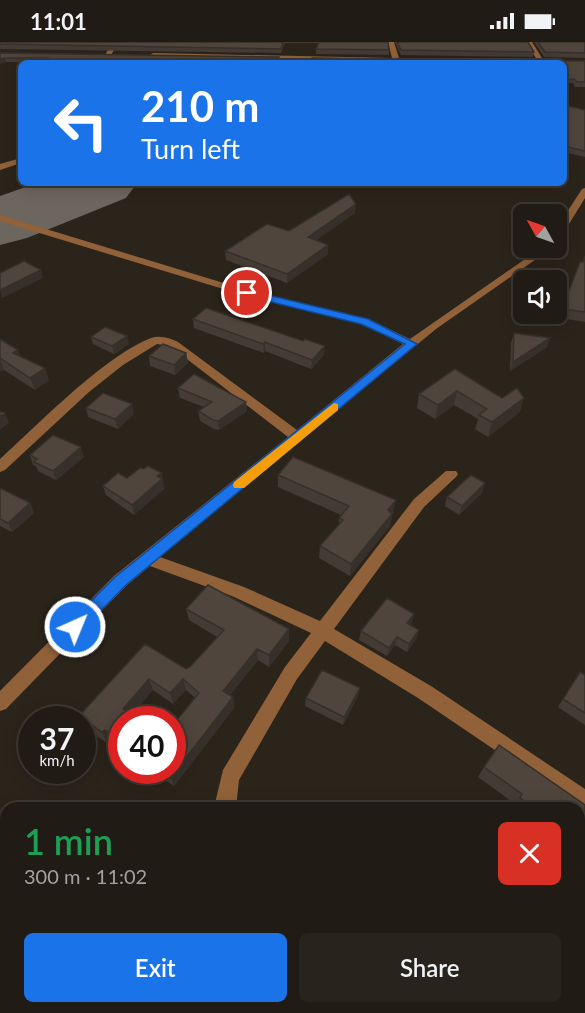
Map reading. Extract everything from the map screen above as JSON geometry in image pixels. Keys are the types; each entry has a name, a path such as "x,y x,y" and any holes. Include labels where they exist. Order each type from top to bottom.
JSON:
{"street":[{"path":"106,60 115,42"},
{"path":"391,42 396,60"},
{"path":"529,42 541,60"},
{"path":"99,55 120,55"},
{"path":"143,55 367,60"},
{"path":"0,167 18,161"},
{"path":"567,220 585,191"},
{"path":"0,218 247,293 364,321 412,344"},
{"path":"0,703 120,581 412,344 533,258"},
{"path":"0,467 85,389 119,363 155,341 174,344 297,437"},
{"path":"225,802 230,777 291,673 419,503 451,474"},
{"path":"148,559 254,598 323,631 442,703 585,801"}],"building":[{"path":"0,42 283,42 281,49 0,44"},
{"path":"319,42 388,42 389,50 316,49"},
{"path":"397,42 528,42 534,52 401,50"},
{"path":"538,42 585,42 585,53 545,52"},
{"path":"0,53 279,57 278,60 0,59"},
{"path":"312,58 371,59 371,60 311,60"},
{"path":"403,59 494,60 403,60"},
{"path":"567,61 585,61 585,82 577,82 574,79 567,79"},
{"path":"567,106 585,110 585,151 567,147"},
{"path":"349,194 356,204 308,237 328,245 287,274 225,251 267,224 289,231"},
{"path":"585,256 585,312 567,310 567,293 580,262 583,262"},
{"path":"24,261 41,270 0,290 0,273"},
{"path":"206,308 303,341 305,339 325,346 312,360 193,319"},
{"path":"105,327 127,336 112,346 91,337"},
{"path":"514,333 550,338 513,362"},
{"path":"0,339 18,350 13,353 45,368 30,378 0,358"},
{"path":"163,344 186,353 174,365 149,356"},
{"path":"455,369 502,398 517,388 524,398 492,422 479,415 487,409 457,391 438,405 419,394"},
{"path":"194,374 246,402 218,421 213,420 198,411 212,402 178,388"},
{"path":"103,393 132,404 115,419 86,408"},
{"path":"53,435 81,447 53,471 34,462 37,459 30,455"},
{"path":"293,457 396,500 388,510 392,514 351,564 320,546 343,520 339,518 349,506 278,475"},
{"path":"148,466 162,473 157,476 162,479 132,505 103,486 118,473 127,478 140,468 144,469"},
{"path":"471,475 485,483 462,506 447,497"},
{"path":"0,488 30,503 8,523 0,519"},
{"path":"208,585 289,629 269,655 257,649 223,691 233,697 186,758 186,709 199,693 183,679 170,693 149,679 126,706 108,706 108,732 105,730 102,732 96,728 96,706 88,706 145,644 186,669 224,630 186,609"},
{"path":"387,598 414,614 407,623 419,630 409,644 397,637 389,648 361,631"},
{"path":"322,670 360,688 344,717 306,698"},
{"path":"580,672 585,675 585,713 563,699"},
{"path":"499,745 581,802 526,802 520,798 522,794 484,767"}],"runway":[{"path":"0,222 94,186"}],"slow traffic":[{"path":"239,485 334,407"}],"route":[{"path":"75,627 120,581 412,344 364,321 247,293"}]}
